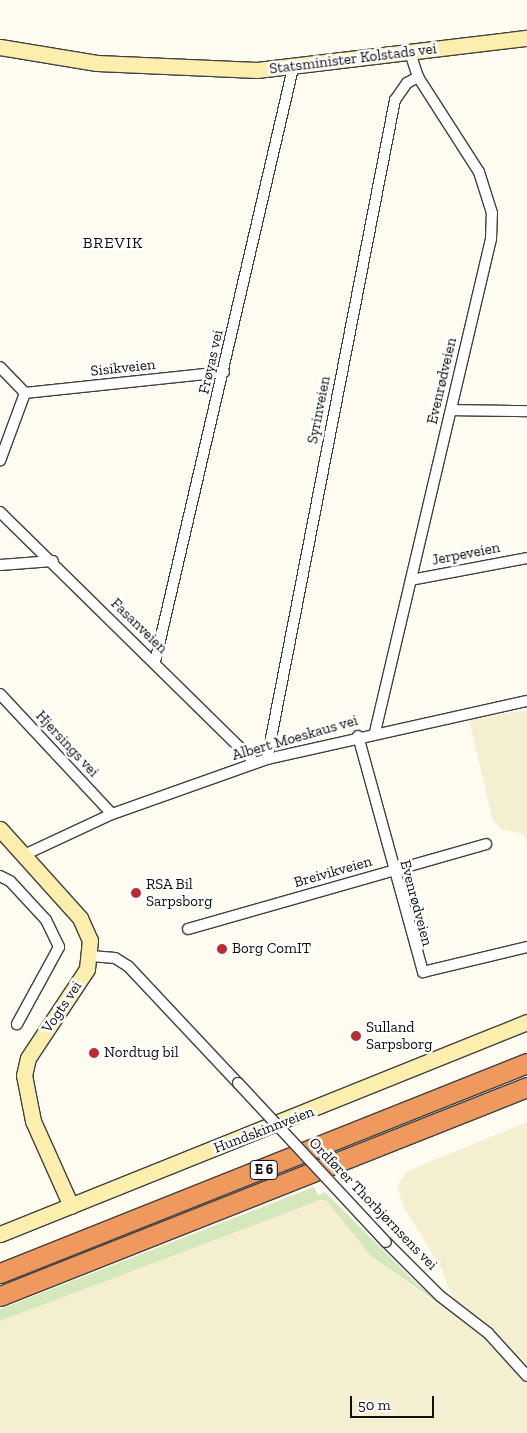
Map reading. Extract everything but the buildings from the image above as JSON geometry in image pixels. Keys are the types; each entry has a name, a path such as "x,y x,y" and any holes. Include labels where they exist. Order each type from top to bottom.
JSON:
{"highway":[{"name":"E 6","path":"0,1273 527,1063"},
{"name":"E 6","path":"0,1296 527,1087"}],"street":[{"name":"Statsminister Kolstads vei","path":"0,47 170,69 293,68 527,38"},
{"name":"Evenrødveien","path":"375,732 491,239 492,213 479,172 418,77 410,53"},
{"name":"Frøyas vei","path":"155,662 224,372 293,68"},
{"name":"Syrinveien","path":"267,759 395,100 406,83 418,77"},
{"path":"0,367 25,393 0,461"},
{"name":"Sisikveien","path":"25,393 224,372"},
{"path":"451,410 527,410"},
{"name":"Fasanveien","path":"0,512 155,662 255,763"},
{"name":"Jerpeveien","path":"410,580 527,558"},
{"path":"0,565 53,562"},
{"name":"Hjersings vei","path":"0,694 112,814"},
{"name":"Albert Moeskaus vei","path":"24,854 112,814 267,759 375,732 527,702"},
{"name":"Evenrødveien","path":"358,736 391,872 423,972 527,947"},
{"path":"0,828 80,918 92,956"},
{"name":"Breivikveien","path":"188,929 486,844"},
{"path":"0,876 10,881 46,920 59,947 17,1024"},
{"name":"Ordfører Thorbjørnsens vei","path":"92,956 115,958 128,966 386,1242 440,1296 488,1333 527,1376"},
{"name":"Vogts vei","path":"70,1206 33,1121 24,1074 28,1058 87,969 92,956"},
{"name":"Hundskinnveien","path":"0,1234 527,1022"}],"shaded area":[{"path":"527,710 527,844 524,834 503,830 493,821 469,720"},
{"path":"527,1122 527,1433 0,1433 0,1321 311,1201 326,1200 370,1255 441,1307 486,1331 452,1297 442,1269 404,1208 397,1186 407,1171"}],"green space":[{"path":"314,1187 318,1195 325,1192 415,1282 453,1314 370,1255 326,1200 320,1200 0,1321 0,1309"}],"place":[{"name":"RSA Bil Sarpsborg","path":"136,893"},
{"name":"Borg ComIT","path":"222,949"},
{"name":"Sulland Sarpsborg","path":"356,1036"},
{"name":"Nordtug bil","path":"94,1053"}],"district":[{"name":"BREVIK","path":"113,243"}]}
